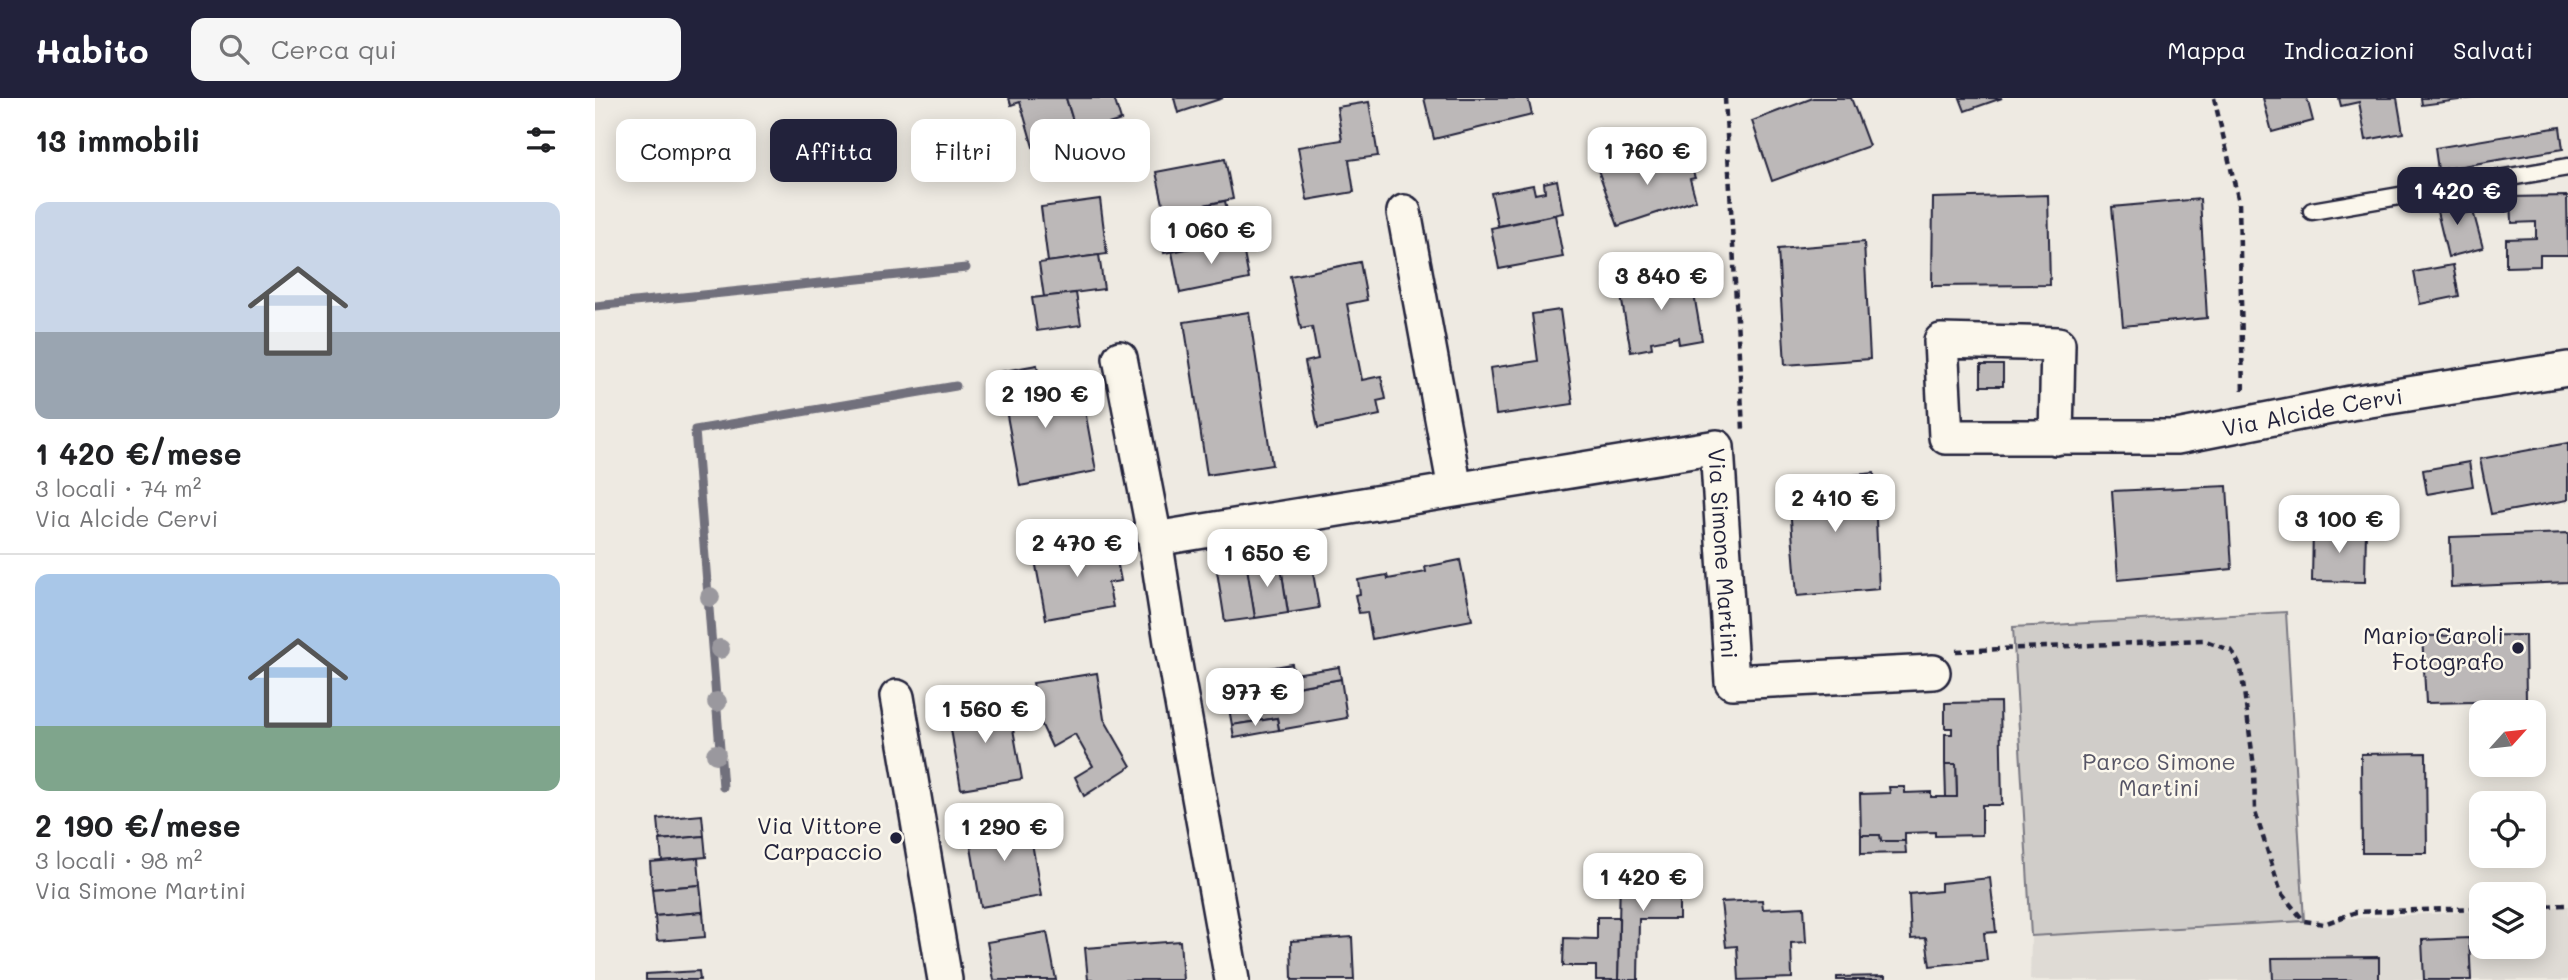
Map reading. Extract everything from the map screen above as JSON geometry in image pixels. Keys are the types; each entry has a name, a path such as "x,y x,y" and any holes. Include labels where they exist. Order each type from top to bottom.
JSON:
{"street":[{"path":"1404,212 1455,489"},
{"path":"1120,358 1233,980"},
{"name":"Via Alcide Cervi","path":"2056,438 2177,437 2351,403 2568,369"},
{"name":"Via Simone Martini","path":"1155,539 1717,447 1732,682 1944,662"},
{"path":"897,697 945,980"}],"lane":[{"path":"2312,211 2568,167"}],"path":[{"path":"1725,98 1743,442"},
{"path":"2214,98 2239,202 2245,424"},
{"path":"1944,662 2203,640 2232,651 2241,668 2254,767 2255,812 2281,893 2304,921 2324,924 2356,912 2469,908"},
{"path":"2546,906 2568,905"}],"shaded area":[{"path":"2568,906 2568,980 2030,980 2031,936 2469,912 2469,959 2546,959 2546,907"}],"green space":[{"name":"Parco Simone Martini","path":"2286,612 2304,921 2031,936 2013,627"}],"building":[{"path":"1009,98 1066,98 1072,119 1030,119 1030,137 1020,102 1011,105"},
{"path":"1066,98 1114,98 1121,119 1072,119"},
{"path":"1174,98 1223,98 1178,113"},
{"path":"1424,98 1528,98 1532,115 1434,139"},
{"path":"1813,98 1851,98 1869,146 1772,181 1752,121"},
{"path":"1960,98 2002,98 1965,111"},
{"path":"2263,98 2307,98 2313,121 2272,132"},
{"path":"2339,98 2397,98 2403,133 2366,140 2359,102 2341,106"},
{"path":"2421,98 2474,98 2422,105"},
{"path":"1369,102 1378,156 1349,160 1354,192 1307,200 1298,147 1342,140 1337,107"},
{"path":"2560,127 2563,149 2438,170 2435,148"},
{"path":"1687,155 1695,178 1690,179 1696,200 1618,226 1597,167 1623,158 1627,169 1668,156 1670,161"},
{"path":"1225,159 1233,199 1165,213 1156,172"},
{"path":"1557,180 1563,213 1498,226 1491,193 1533,185 1535,194 1545,192 1544,183"},
{"path":"2457,193 2462,214 2473,211 2483,248 2448,257 2434,199"},
{"path":"2048,195 2050,285 1932,286 1933,198"},
{"path":"2567,196 2568,255 2540,255 2540,266 2506,267 2506,239 2536,238 2536,222 2512,223 2511,197"},
{"path":"1100,199 1107,254 1048,262 1041,207"},
{"path":"2200,199 2207,318 2123,326 2112,207"},
{"path":"1225,201 1233,240 1164,253 1156,215"},
{"path":"1555,215 1563,257 1499,269 1491,228"},
{"path":"1241,238 1249,279 1180,293 1172,252"},
{"path":"1864,242 1870,359 1785,365 1778,249"},
{"path":"1099,255 1104,289 1044,297 1039,263"},
{"path":"1360,262 1367,300 1347,304 1362,380 1381,376 1386,399 1377,401 1380,415 1318,428 1305,362 1318,359 1312,327 1301,329 1290,276"},
{"path":"2453,265 2459,296 2420,304 2414,272"},
{"path":"1670,270 1674,287 1692,283 1702,340 1679,344 1678,337 1651,342 1652,348 1631,352 1621,296 1641,293 1638,276"},
{"path":"1076,293 1081,325 1037,331 1032,298"},
{"path":"1560,310 1573,404 1496,415 1490,368 1538,361 1532,314"},
{"path":"1249,312 1272,465 1207,475 1184,322"},
{"path":"1037,365 1043,401 1082,394 1096,471 1020,486 999,372"},
{"path":"1981,365 2003,365 2003,386 1981,386"},
{"path":"2568,443 2568,500 2491,514 2480,459"},
{"path":"2469,462 2473,486 2427,494 2423,470"},
{"path":"1874,473 1879,589 1797,596 1788,481"},
{"path":"2227,486 2232,569 2118,580 2112,491"},
{"path":"2313,528 2366,530 2365,582 2312,581"},
{"path":"2568,533 2568,582 2451,587 2450,537"},
{"path":"1113,540 1121,581 1108,583 1113,607 1046,619 1034,555"},
{"path":"1297,551 1298,557 1310,555 1319,608 1288,613 1279,555"},
{"path":"1280,560 1288,613 1255,618 1246,565"},
{"path":"1460,560 1472,620 1372,639 1367,612 1359,613 1355,595 1360,594 1358,580 1387,575 1388,579 1426,572 1425,567"},
{"path":"1246,561 1255,618 1225,622 1217,571 1229,569 1228,564"},
{"path":"2525,635 2526,700 2426,703 2422,636"},
{"path":"1292,664 1296,687 1341,679 1347,718 1279,730 1277,718 1232,725 1223,676"},
{"path":"1339,667 1341,679 1296,687 1294,674"},
{"path":"1097,673 1104,719 1131,766 1084,796 1075,777 1093,766 1075,734 1052,747 1039,719 1033,683"},
{"path":"1008,701 1022,779 961,789 948,711"},
{"path":"2000,702 2002,805 1982,805 1982,835 1935,836 1935,832 1905,833 1905,841 1881,841 1880,835 1861,835 1860,794 1890,793 1889,787 1905,787 1905,793 1931,792 1931,797 1957,797 1956,764 1945,764 1945,734 1952,734 1952,728 1945,728 1945,703"},
{"path":"1277,718 1279,730 1234,738 1232,725"},
{"path":"2426,753 2427,853 2362,853 2361,754"},
{"path":"1945,764 1956,764 1957,797 1946,797"},
{"path":"702,815 704,836 660,840 658,819"},
{"path":"1028,819 1041,896 981,907 968,829"},
{"path":"1861,835 1880,835 1881,841 1905,841 1906,853 1861,854"},
{"path":"704,836 706,857 662,861 660,840"},
{"path":"698,858 700,885 652,889 650,862"},
{"path":"1620,874 1679,874 1679,919 1639,919 1638,980 1618,980"},
{"path":"1990,878 1996,932 1984,933 1987,960 1930,966 1926,938 1911,939 1909,894 1941,891 1941,883"},
{"path":"700,885 703,912 655,916 652,889"},
{"path":"1762,900 1763,909 1804,907 1806,942 1791,943 1792,978 1739,980 1737,946 1726,947 1721,902"},
{"path":"703,912 705,937 657,941 655,916"},
{"path":"1597,917 1619,917 1618,980 1596,980 1596,966 1563,966 1564,938 1597,939"},
{"path":"1047,932 1056,980 994,980 987,942"},
{"path":"1352,937 1354,980 1292,980 1291,941"},
{"path":"2469,938 2471,980 2424,980 2422,940"},
{"path":"1180,941 1183,980 1088,980 1085,948"},
{"path":"2379,957 2379,980 2273,980 2272,958"},
{"path":"699,971 700,980 646,980 646,974"},
{"path":"1885,976 1885,980 1837,980 1837,977"}],"waterway":[{"path":"595,306 966,268"},
{"path":"723,787 695,430 956,386"}],"place":[{"name":"Mario Caroli Fotografo","path":"2518,648"},
{"name":"Via Vittore Carpaccio","path":"896,838"}]}
